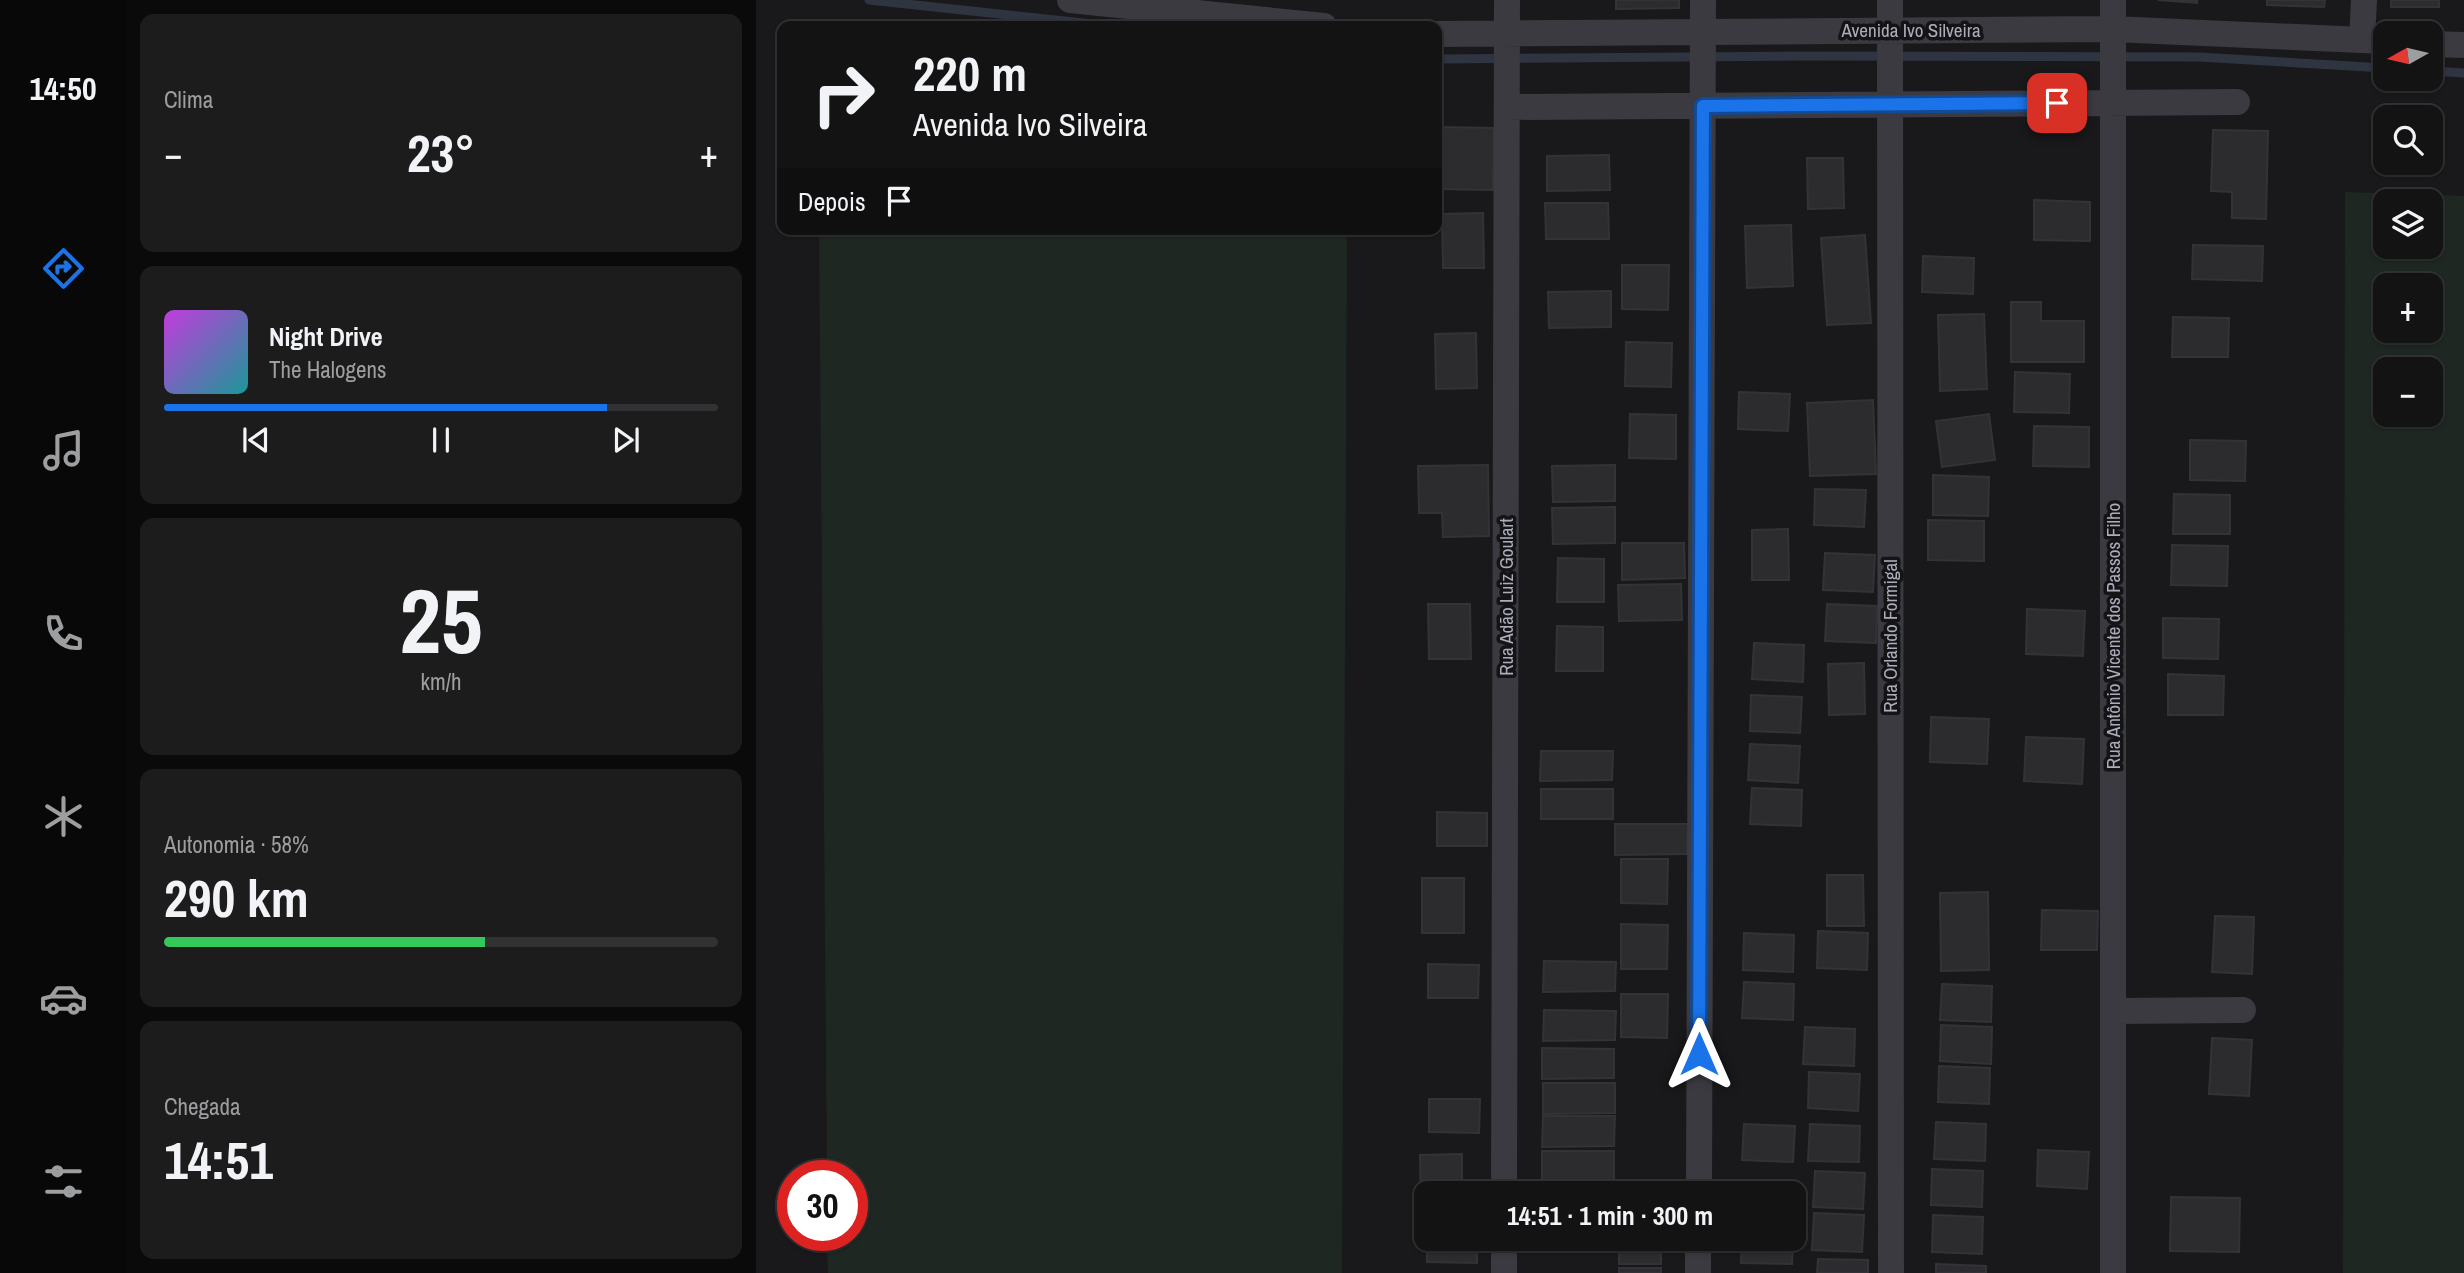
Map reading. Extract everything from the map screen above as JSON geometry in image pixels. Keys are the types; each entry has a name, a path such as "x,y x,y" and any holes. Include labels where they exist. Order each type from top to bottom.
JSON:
{"street":[{"path":"1070,0 1275,21"},
{"name":"Rua Adão Luiz Goulart","path":"1504,1181 1507,0"},
{"path":"1699,1181 1703,0"},
{"name":"Rua Orlando Formigal","path":"1890,0 1891,1273"},
{"name":"Rua Antônio Vicente dos Passos Filho","path":"2113,0 2113,1273"},
{"path":"2364,0 2373,37"},
{"name":"Avenida Ivo Silveira","path":"1442,34 1507,40 1890,35 2373,41"},
{"path":"2443,44 2464,45"},
{"path":"1507,107 1703,95 1889,93 2113,92 2237,102"},
{"path":"2113,1011 2243,1010"},
{"path":"1504,1251 1504,1273"},
{"path":"1698,1251 1698,1273"}],"shaded area":[{"path":"2345,192 2373,193 2373,259 2443,259 2443,195 2464,196 2464,1273 2343,1273"},
{"path":"819,235 1347,235 1342,1273 828,1273 827,1251 868,1251 868,1160 827,1160"}],"building":[{"path":"1616,0 1679,0 1679,8 1616,9"},
{"path":"2158,0 2197,0 2197,3"},
{"path":"2267,0 2325,0 2324,7 2267,5"},
{"path":"2391,0 2439,0 2439,7 2391,7"},
{"path":"1442,127 1494,128 1493,190 1442,189"},
{"path":"2213,130 2268,131 2266,219 2232,218 2232,192 2211,191"},
{"path":"1609,155 1610,190 1547,191 1547,156"},
{"path":"1807,158 1843,158 1844,208 1808,209"},
{"path":"2034,200 2090,202 2090,241 2034,240"},
{"path":"1545,203 1608,203 1609,239 1546,239"},
{"path":"1483,213 1484,268 1443,268 1442,214"},
{"path":"1791,225 1793,286 1747,288 1745,226"},
{"path":"1865,235 1871,323 1827,325 1821,238"},
{"path":"2193,245 2263,246 2262,281 2192,279"},
{"path":"1923,256 1974,258 1973,294 1922,292"},
{"path":"1622,265 1669,265 1668,310 1622,309"},
{"path":"1611,291 1611,327 1549,328 1548,292"},
{"path":"2011,302 2041,302 2041,321 2084,321 2084,362 2011,362"},
{"path":"1984,314 1987,389 1940,391 1938,315"},
{"path":"2173,317 2229,318 2228,357 2172,357"},
{"path":"1476,333 1477,388 1436,389 1435,334"},
{"path":"1626,342 1672,343 1671,387 1625,386"},
{"path":"2015,372 2070,374 2069,413 2014,412"},
{"path":"1739,392 1790,394 1788,431 1738,429"},
{"path":"1873,400 1876,474 1810,476 1807,403"},
{"path":"1630,414 1676,415 1676,459 1629,458"},
{"path":"1989,414 1995,460 1942,467 1936,421"},
{"path":"2034,426 2089,427 2089,467 2033,466"},
{"path":"2190,440 2246,441 2245,481 2190,480"},
{"path":"1488,465 1489,536 1443,537 1442,513 1419,513 1418,466"},
{"path":"1615,465 1615,501 1553,502 1552,466"},
{"path":"1933,475 1989,477 1988,516 1933,515"},
{"path":"1815,489 1866,490 1864,527 1814,525"},
{"path":"2174,494 2230,495 2230,534 2173,534"},
{"path":"1615,507 1615,543 1553,544 1552,508"},
{"path":"1928,520 1984,521 1984,561 1928,560"},
{"path":"1788,529 1789,580 1752,580 1752,530"},
{"path":"1622,543 1684,543 1685,578 1622,580"},
{"path":"2172,545 2228,546 2227,586 2171,585"},
{"path":"1825,553 1875,555 1873,592 1823,590"},
{"path":"1558,558 1604,559 1604,602 1557,602"},
{"path":"1681,584 1682,620 1619,621 1618,585"},
{"path":"1428,604 1470,604 1471,659 1429,659"},
{"path":"1827,604 1877,606 1876,643 1825,641"},
{"path":"2027,609 2085,611 2083,656 2026,654"},
{"path":"2163,618 2219,619 2218,659 2163,658"},
{"path":"1557,626 1603,627 1603,671 1556,671"},
{"path":"1754,643 1804,645 1803,682 1752,679"},
{"path":"1864,663 1865,714 1829,715 1828,664"},
{"path":"2168,674 2224,676 2223,715 2168,715"},
{"path":"1751,695 1802,697 1800,733 1750,731"},
{"path":"1931,717 1989,719 1987,764 1930,762"},
{"path":"2026,737 2084,739 2082,784 2024,781"},
{"path":"1750,744 1800,746 1798,783 1748,780"},
{"path":"1541,751 1613,751 1612,780 1540,781"},
{"path":"1752,788 1802,790 1801,826 1750,824"},
{"path":"1541,789 1613,789 1613,819 1541,819"},
{"path":"1437,812 1487,813 1487,846 1437,846"},
{"path":"1615,824 1688,824 1687,854 1615,855"},
{"path":"1621,859 1668,859 1667,904 1621,903"},
{"path":"1827,875 1863,875 1864,926 1827,926"},
{"path":"1422,878 1464,878 1464,933 1422,933"},
{"path":"1988,892 1989,970 1941,971 1940,893"},
{"path":"2042,910 2098,911 2097,950 2041,950"},
{"path":"2215,916 2254,917 2252,974 2212,972"},
{"path":"1621,924 1668,925 1667,969 1621,969"},
{"path":"1818,931 1868,933 1867,970 1817,968"},
{"path":"1744,933 1794,935 1793,972 1743,970"},
{"path":"1544,961 1616,962 1615,991 1543,992"},
{"path":"1428,964 1479,965 1478,998 1428,998"},
{"path":"1744,982 1794,984 1793,1020 1742,1018"},
{"path":"1942,984 1992,986 1991,1022 1940,1020"},
{"path":"1621,994 1668,994 1667,1038 1621,1037"},
{"path":"1544,1010 1616,1011 1615,1040 1543,1041"},
{"path":"1941,1025 1992,1027 1991,1064 1940,1061"},
{"path":"1805,1027 1855,1029 1854,1066 1803,1064"},
{"path":"2212,1038 2252,1040 2249,1096 2209,1094"},
{"path":"1542,1048 1614,1049 1614,1078 1542,1079"},
{"path":"1939,1066 1990,1068 1989,1104 1938,1102"},
{"path":"1809,1072 1860,1074 1858,1111 1808,1108"},
{"path":"1543,1083 1615,1083 1615,1113 1543,1114"},
{"path":"1429,1099 1480,1099 1479,1133 1429,1132"},
{"path":"1543,1116 1615,1116 1614,1146 1542,1147"},
{"path":"1936,1122 1986,1124 1985,1161 1934,1159"},
{"path":"1744,1124 1795,1126 1793,1162 1742,1160"},
{"path":"1810,1124 1860,1126 1859,1162 1808,1161"},
{"path":"2038,1150 2089,1152 2087,1189 2037,1186"},
{"path":"1542,1151 1614,1151 1614,1180 1542,1181"},
{"path":"1462,1154 1462,1181 1420,1181 1420,1155"},
{"path":"1932,1169 1983,1171 1982,1207 1931,1205"},
{"path":"1815,1171 1865,1173 1863,1209 1813,1207"},
{"path":"2171,1197 2240,1198 2239,1252 2170,1251"},
{"path":"1814,1213 1864,1215 1862,1252 1812,1250"},
{"path":"1933,1215 1983,1217 1982,1254 1932,1252"},
{"path":"1427,1251 1477,1251 1477,1263 1427,1262"},
{"path":"1619,1251 1661,1251 1661,1264 1619,1264"},
{"path":"1742,1251 1793,1251 1792,1264 1741,1263"},
{"path":"1818,1259 1868,1260 1868,1273 1817,1273"},
{"path":"1936,1264 1986,1266 1986,1273 1936,1273"},
{"path":"1619,1268 1661,1268 1661,1273 1619,1273"}],"waterway":[{"path":"869,0 1064,21"},
{"path":"1442,59 2199,57 2373,67"},
{"path":"2443,72 2464,73"}],"route":[{"path":"1699,1054 1703,106 2057,103"}]}
